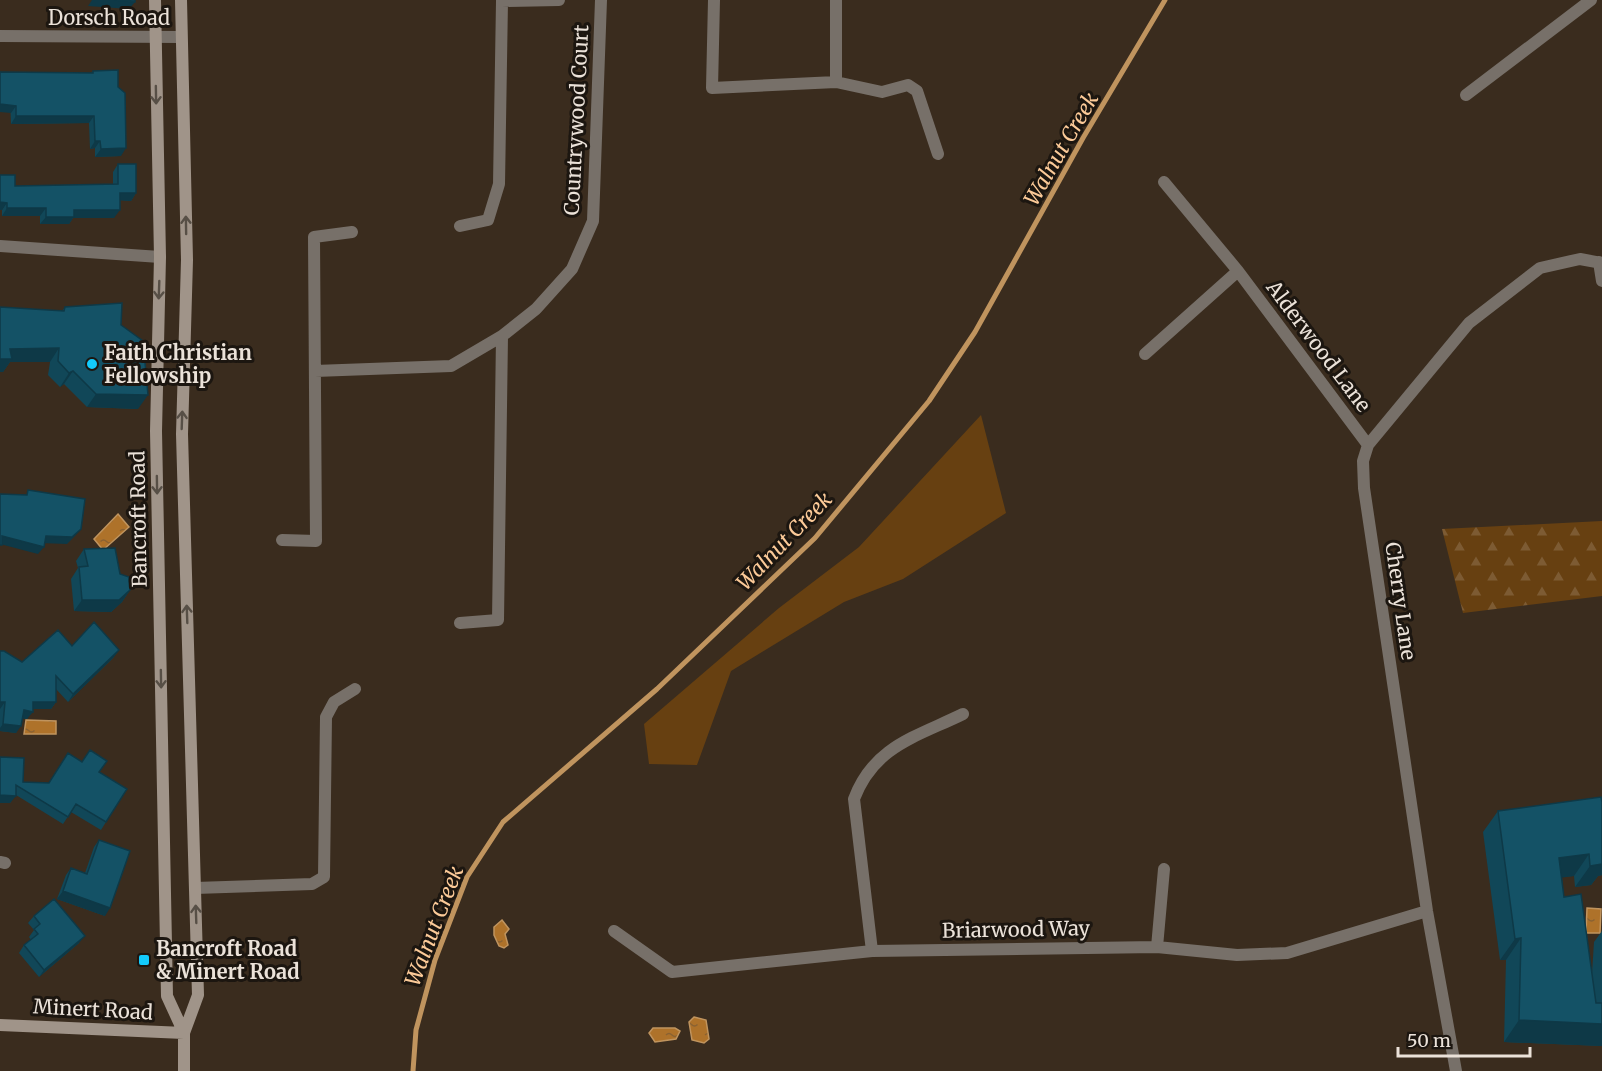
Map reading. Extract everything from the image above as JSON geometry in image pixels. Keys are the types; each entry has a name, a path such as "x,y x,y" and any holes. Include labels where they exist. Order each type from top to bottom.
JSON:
{"street":[{"name":"Bancroft Road","path":"155,0 160,257 156,431 167,996 184,1033"},
{"name":"Bancroft Road","path":"181,0 187,260 182,434 198,995 184,1033 184,1071"},
{"path":"460,226 488,220 499,184 502,1 559,0"},
{"name":"Countrywood Court","path":"315,370 451,366 502,336 536,309 572,269 593,221 601,0"},
{"path":"714,0 712,88 836,82 882,92 908,85 917,91 938,154"},
{"path":"836,0 836,82"},
{"path":"1466,96 1592,0"},
{"name":"Dorsch Road","path":"0,36 181,37"},
{"name":"Alderwood Lane","path":"1164,182 1238,271 1368,445"},
{"path":"282,540 316,542 314,237 352,232"},
{"path":"0,246 160,257"},
{"path":"1368,445 1470,324 1540,268 1580,259 1601,263 1602,281"},
{"path":"1145,354 1238,271"},
{"path":"460,623 498,620 502,336"},
{"name":"Cherry Lane","path":"1368,445 1363,461 1364,488 1427,911 1456,1071"},
{"path":"195,888 312,884 324,877 326,717 334,702 356,689"},
{"path":"872,951 854,799 862,778 875,761 891,750 963,714"},
{"path":"1157,947 1164,869"},
{"name":"Briarwood Way","path":"614,931 672,972 872,951 1157,947 1237,954 1287,953 1427,911"},
{"name":"Minert Road","path":"0,1025 184,1033"}],"green space":[{"path":"981,415 1006,513 903,579 844,602 731,671 697,765 649,764 644,724 779,608 859,547"},
{"path":"1602,521 1602,596 1463,613 1442,529"}],"water":[{"path":"118,514 129,527 103,550 94,539"},
{"path":"26,720 56,721 56,734 24,734"},
{"path":"1587,908 1601,909 1600,933 1586,933"},
{"path":"502,920 509,929 505,934 508,945 504,948 499,946 494,935 494,927"},
{"path":"694,1017 706,1020 709,1039 704,1043 692,1040 689,1022"},
{"path":"653,1028 675,1028 680,1031 676,1039 655,1042 649,1033"}],"building":[{"path":"118,70 118,87 125,93 126,148 101,149 100,141 95,141 94,116 16,116 16,106 0,104 0,72 93,73 93,71"},
{"path":"118,164 136,164 136,193 120,193 120,210 74,210 74,217 46,217 46,208 7,208 7,203 0,202 0,175 15,175 15,186 118,184"},
{"path":"122,303 121,325 143,341 148,395 96,394 73,371 69,373 58,361 59,348 10,349 12,359 0,359 0,307 64,311 65,307"},
{"path":"28,490 85,499 81,529 72,537 46,536 44,547 2,536 2,545 0,545 0,494 27,495"},
{"path":"115,548 120,574 129,577 130,590 119,600 82,600 79,567 88,566 84,549"},
{"path":"94,622 119,650 73,694 56,676 56,702 33,702 33,712 24,710 21,726 3,724 5,702 0,702 0,651 22,662 58,630 72,646"},
{"path":"90,750 107,761 99,772 127,789 106,822 76,804 68,817 16,785 16,796 0,795 0,757 24,758 23,782 49,783 68,753 82,762"},
{"path":"1601,797 1602,864 1590,866 1589,854 1559,858 1564,897 1581,894 1596,1003 1602,1003 1602,1024 1519,1020 1521,938 1515,939 1498,811"},
{"path":"99,840 130,851 110,908 63,891 71,868 87,874"},
{"path":"54,899 85,936 44,970 24,945 38,934 34,929 40,924 34,916"}],"waterway":[{"name":"Walnut Creek","path":"413,1071 416,1030 435,960 467,877 503,822 657,689 815,538 929,401 975,332 1083,138 1165,0"}],"place":[{"name":"Faith Christian Fellowship","path":"92,364"},
{"name":"Bancroft Road & Minert Road","path":"144,960"}]}
